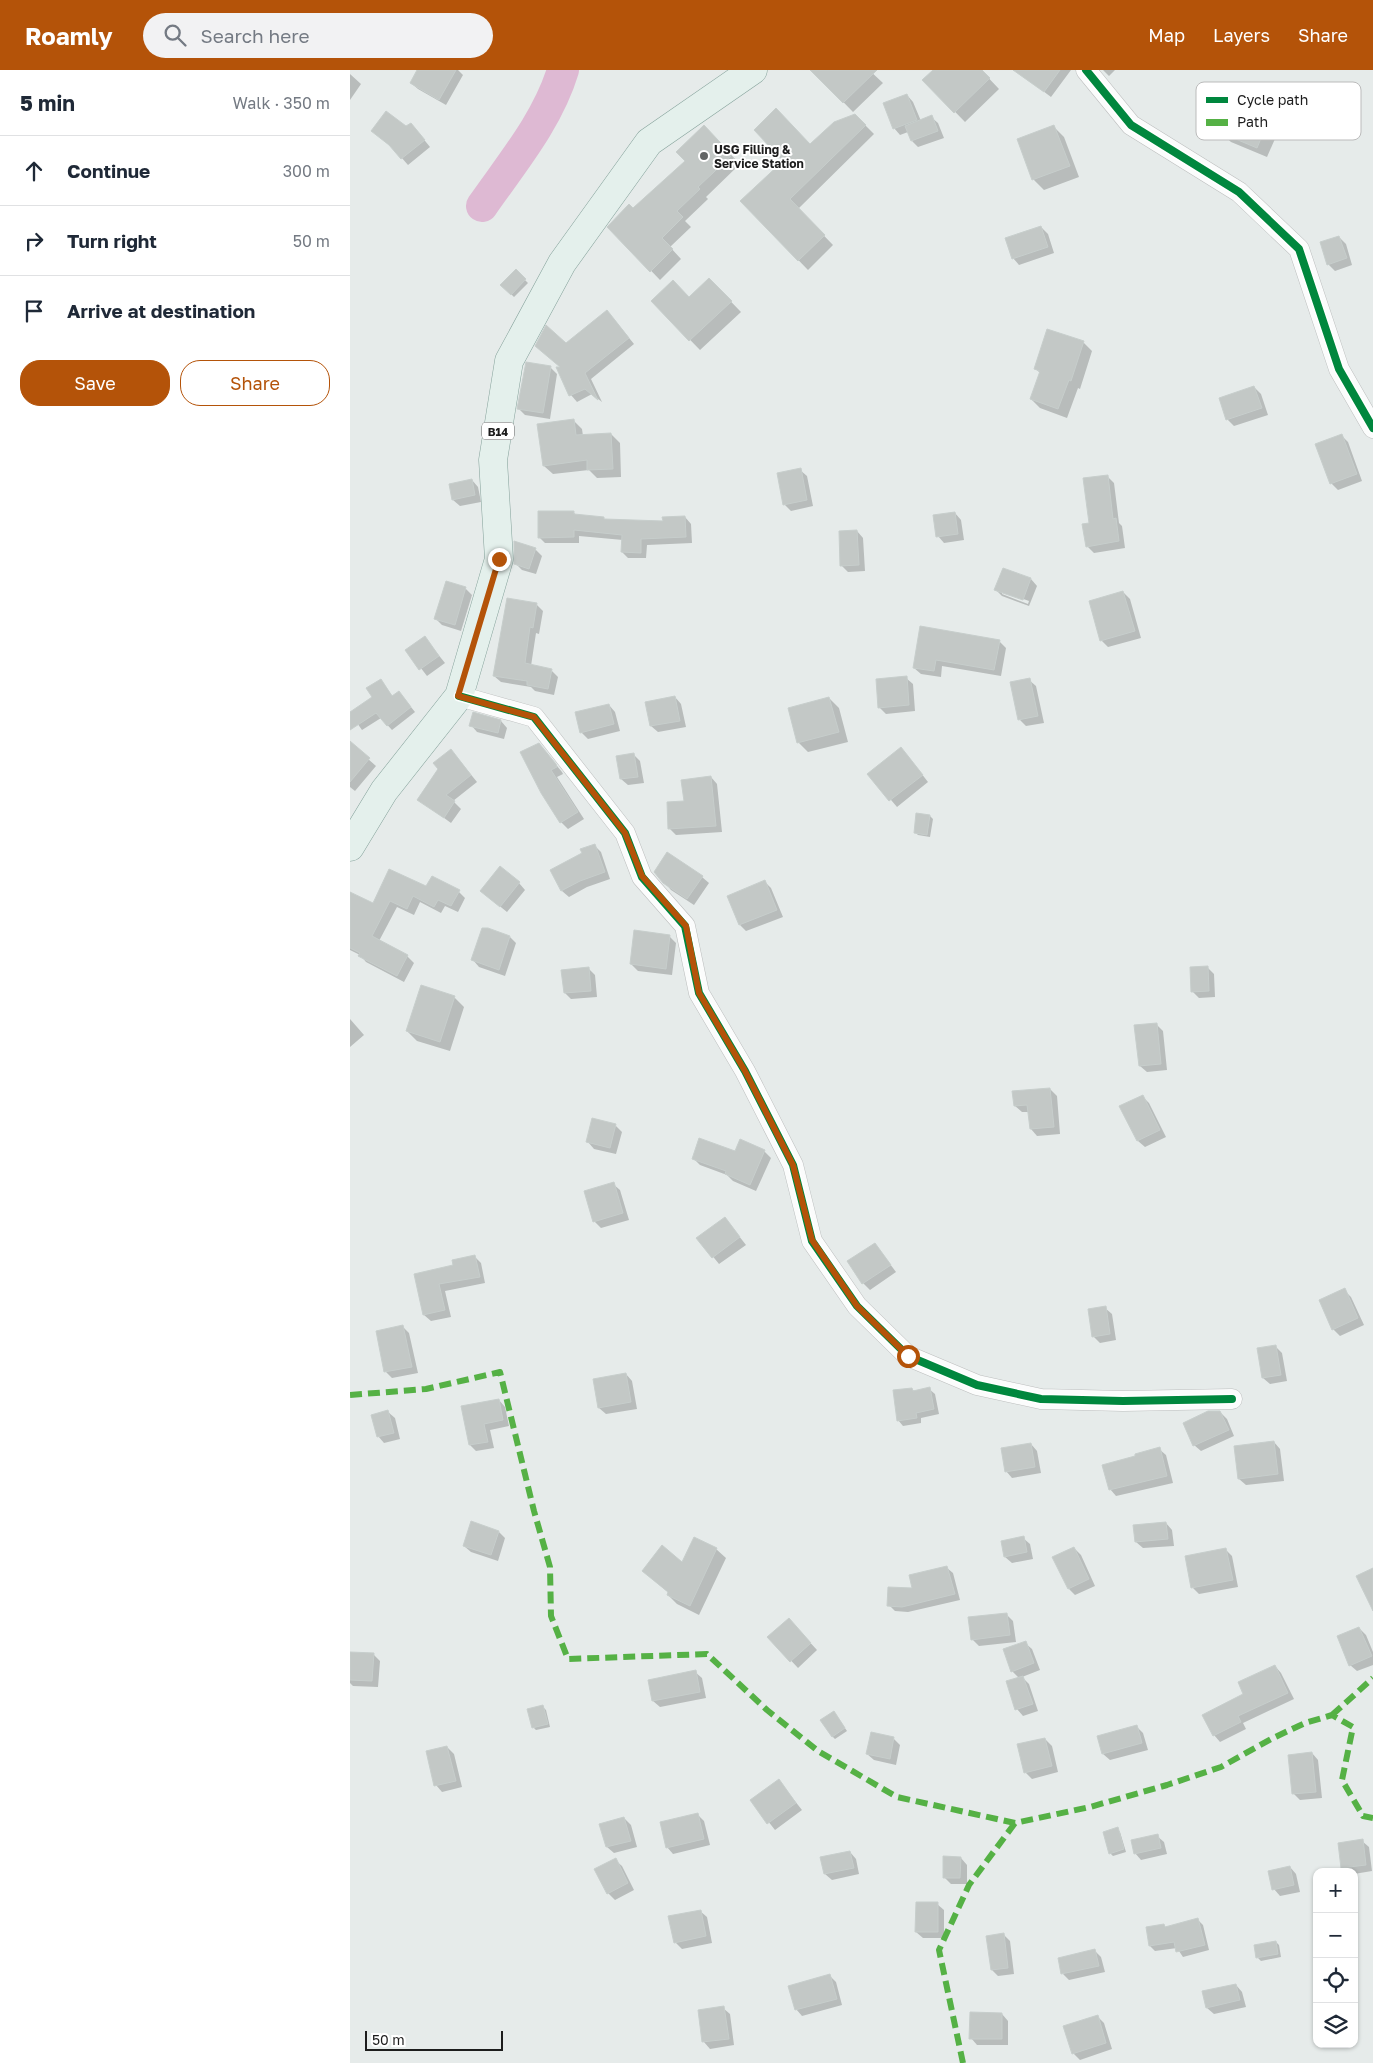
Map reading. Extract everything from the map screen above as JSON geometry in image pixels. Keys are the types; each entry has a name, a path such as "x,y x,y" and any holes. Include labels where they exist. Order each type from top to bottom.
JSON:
{"main road":[{"name":"B14","path":"350,847 384,790 458,696 499,559 493,460 509,361 562,263 649,142 753,70"}],"street":[{"path":"1086,70 1132,125 1239,192 1299,249 1339,370 1373,428"},
{"path":"458,696 534,717 625,833 642,876 686,926 699,993 745,1071 793,1165 812,1240 857,1306 908,1356 977,1385 1041,1400 1232,1399"}],"building":[{"path":"417,70 456,70 439,100 410,83"},
{"path":"810,70 877,70 843,103"},
{"path":"933,70 982,70 990,78 954,113 922,80"},
{"path":"1013,70 1060,70 1044,92"},
{"path":"907,94 917,120 893,129 883,103"},
{"path":"776,108 810,144 834,122 855,114 866,125 790,199 825,235 798,261 740,201 783,161 754,130"},
{"path":"386,111 406,126 411,123 425,140 401,159 389,145 371,131"},
{"path":"932,115 938,131 911,141 905,126"},
{"path":"704,125 732,155 698,187 700,189 677,211 683,217 662,238 673,249 650,272 607,227 629,204 633,208 685,161 676,152"},
{"path":"1054,125 1070,166 1032,180 1017,139"},
{"path":"1238,140 1260,140 1257,148"},
{"path":"1041,226 1048,247 1012,259 1005,238"},
{"path":"1339,236 1347,258 1327,265 1320,242"},
{"path":"516,269 526,279 511,295 500,285"},
{"path":"709,278 732,301 689,341 651,301 673,280 689,297"},
{"path":"607,310 629,338 585,373 598,400 585,389 569,396 556,367 560,367 535,346 546,325 566,343"},
{"path":"1047,329 1084,341 1071,381 1069,380 1058,409 1030,399 1040,371 1034,369"},
{"path":"526,362 551,366 543,413 517,409"},
{"path":"1254,386 1262,408 1226,420 1219,398"},
{"path":"574,419 576,435 611,433 613,469 587,470 587,460 543,466 537,424"},
{"path":"1342,434 1357,474 1330,484 1315,444"},
{"path":"801,468 807,500 783,505 777,473"},
{"path":"1108,475 1113,519 1116,518 1119,541 1086,547 1082,524 1089,523 1083,478"},
{"path":"472,479 475,495 452,500 449,484"},
{"path":"538,511 574,511 574,514 604,517 604,519 663,521 662,517 685,516 686,537 641,539 641,553 621,552 622,535 574,530 574,537 538,538"},
{"path":"955,512 958,534 936,537 933,515"},
{"path":"857,530 859,565 840,566 839,531"},
{"path":"514,541 536,548 529,569 514,564"},
{"path":"1003,568 1031,578 1023,600 994,590"},
{"path":"446,581 466,587 455,625 434,619"},
{"path":"1123,591 1135,631 1100,641 1089,601"},
{"path":"507,598 537,603 533,628 530,627 525,663 552,669 548,689 527,685 527,681 493,676"},
{"path":"920,626 1000,640 994,670 936,660 934,671 913,668"},
{"path":"425,636 439,656 419,670 405,650"},
{"path":"907,676 909,705 878,708 876,679"},
{"path":"1030,678 1038,716 1018,720 1010,682"},
{"path":"381,679 392,696 399,691 411,707 387,726 376,713 350,730 350,712 372,697 366,688"},
{"path":"675,696 680,721 650,726 645,702"},
{"path":"829,697 839,732 797,743 788,708"},
{"path":"609,704 614,724 580,733 575,712"},
{"path":"473,712 501,720 498,733 469,726"},
{"path":"350,741 370,758 350,782"},
{"path":"539,743 556,764 557,767 551,770 578,812 560,823 541,793 520,752"},
{"path":"901,747 923,775 889,801 867,774"},
{"path":"451,749 471,775 446,795 455,801 444,818 417,800 438,769 433,763"},
{"path":"634,753 638,777 620,779 616,756"},
{"path":"711,776 716,826 668,829 667,802 684,801 681,780"},
{"path":"916,813 930,815 927,835 914,833"},
{"path":"595,844 605,872 580,881 561,891 550,870 582,853 580,849"},
{"path":"667,852 703,876 687,899 663,883 654,872"},
{"path":"500,866 520,882 500,907 480,891"},
{"path":"389,869 426,886 432,876 460,890 451,906 438,900 434,907 413,896 407,909 390,901 372,936 408,955 397,976 358,956 360,953 350,948 350,892 373,903"},
{"path":"765,880 777,910 739,925 727,896"},
{"path":"482,928 488,928 510,936 499,970 471,960"},
{"path":"634,930 670,935 666,969 630,964"},
{"path":"1208,966 1209,991 1191,992 1190,967"},
{"path":"589,967 591,991 564,993 561,970"},
{"path":"421,985 455,996 440,1042 406,1031"},
{"path":"1157,1023 1161,1064 1139,1066 1134,1025"},
{"path":"1050,1088 1054,1127 1030,1129 1027,1105 1014,1106 1012,1091"},
{"path":"1143,1095 1160,1130 1137,1141 1119,1106"},
{"path":"592,1118 616,1124 610,1148 586,1142"},
{"path":"699,1138 735,1151 740,1139 765,1150 750,1185 725,1174 726,1171 692,1159"},
{"path":"614,1182 623,1213 593,1222 584,1191"},
{"path":"725,1217 740,1237 712,1258 696,1238"},
{"path":"875,1243 891,1265 862,1284 847,1261"},
{"path":"475,1255 480,1277 439,1284 445,1310 423,1315 414,1274 453,1265 452,1260"},
{"path":"1345,1288 1358,1318 1332,1330 1319,1300"},
{"path":"1106,1306 1110,1334 1092,1337 1088,1309"},
{"path":"403,1325 412,1367 384,1372 376,1331"},
{"path":"1276,1345 1281,1375 1262,1378 1257,1348"},
{"path":"626,1373 631,1402 598,1408 593,1379"},
{"path":"930,1387 934,1409 916,1413 917,1418 897,1421 893,1390 912,1388 913,1391"},
{"path":"499,1399 503,1420 484,1424 488,1442 469,1445 461,1406"},
{"path":"388,1410 394,1433 377,1437 371,1415"},
{"path":"1208,1411 1220,1411 1229,1430 1193,1446 1183,1423"},
{"path":"1274,1441 1278,1474 1238,1479 1234,1446"},
{"path":"1031,1443 1035,1467 1005,1472 1001,1448"},
{"path":"1160,1447 1167,1476 1109,1490 1102,1465"},
{"path":"471,1521 499,1531 491,1555 463,1546"},
{"path":"1166,1522 1168,1539 1135,1542 1133,1525"},
{"path":"1024,1536 1027,1552 1004,1557 1001,1541"},
{"path":"694,1537 717,1548 690,1606 667,1595 668,1592 642,1571 662,1545 682,1562"},
{"path":"1074,1547 1089,1579 1068,1589 1052,1557"},
{"path":"1226,1548 1233,1580 1191,1588 1185,1556"},
{"path":"947,1566 955,1594 902,1607 887,1606 888,1587 912,1588 909,1575"},
{"path":"1373,1568 1373,1611 1356,1576"},
{"path":"1007,1613 1010,1635 971,1640 968,1617"},
{"path":"789,1618 811,1643 790,1662 767,1637"},
{"path":"1359,1627 1372,1656 1349,1666 1337,1636"},
{"path":"1026,1641 1034,1663 1011,1672 1003,1649"},
{"path":"350,1652 374,1653 372,1681 350,1680"},
{"path":"1275,1665 1288,1693 1238,1716 1241,1722 1213,1736 1202,1715 1243,1694 1238,1682"},
{"path":"696,1670 700,1692 652,1701 648,1680"},
{"path":"1023,1676 1033,1704 1015,1710 1006,1681"},
{"path":"543,1705 548,1724 532,1728 527,1709"},
{"path":"834,1711 845,1728 832,1737 820,1720"},
{"path":"1137,1725 1142,1743 1102,1754 1097,1736"},
{"path":"871,1732 894,1737 890,1759 866,1754"},
{"path":"1045,1738 1052,1766 1024,1773 1017,1744"},
{"path":"447,1746 456,1781 434,1786 426,1751"},
{"path":"1312,1752 1316,1792 1292,1794 1288,1755"},
{"path":"779,1779 796,1803 767,1824 750,1800"},
{"path":"698,1813 704,1839 666,1848 660,1822"},
{"path":"624,1817 631,1841 606,1847 599,1824"},
{"path":"1118,1827 1124,1849 1109,1854 1103,1832"},
{"path":"1158,1834 1161,1848 1134,1854 1131,1840"},
{"path":"1363,1839 1366,1865 1341,1868 1338,1843"},
{"path":"850,1851 854,1868 824,1874 820,1857"},
{"path":"943,1856 961,1857 960,1878 943,1878"},
{"path":"616,1858 628,1883 607,1894 594,1869"},
{"path":"1290,1866 1294,1885 1272,1890 1268,1871"},
{"path":"916,1902 938,1902 938,1932 915,1932"},
{"path":"701,1910 706,1936 674,1943 668,1916"},
{"path":"1198,1918 1205,1945 1176,1952 1174,1942 1149,1946 1146,1927 1164,1924 1165,1927"},
{"path":"1004,1933 1008,1968 991,1970 986,1936"},
{"path":"1276,1941 1278,1954 1256,1958 1254,1945"},
{"path":"1095,1949 1099,1966 1061,1974 1058,1958"},
{"path":"830,1974 837,1999 795,2010 788,1986"},
{"path":"1236,1984 1240,2000 1206,2008 1202,1991"},
{"path":"724,2006 729,2039 702,2042 698,2010"},
{"path":"970,2012 1002,2013 1002,2039 969,2039"},
{"path":"1098,2015 1106,2043 1072,2054 1063,2026"}],"waterway":[{"path":"482,206 539,124 563,70"}],"marked path":[{"path":"350,1395 426,1389 500,1372 534,1511 550,1567 551,1616 568,1659 707,1654 767,1710 818,1751 897,1797 1015,1823 1090,1807 1221,1767 1271,1739 1305,1723 1332,1715 1353,1727 1342,1780 1363,1816 1373,1818"},
{"path":"1332,1715 1373,1678"},
{"path":"963,2063 939,1950 969,1885 1015,1823"}],"cycle path":[{"path":"1086,70 1131,125 1239,192 1299,249 1339,369 1373,428"},
{"path":"459,696 534,717 625,833 642,877 685,926 699,993 745,1071 793,1165 812,1241 857,1306 908,1356 977,1385 1041,1399 1123,1401 1232,1399"}],"place":[{"name":"USG Filling & Service Station","path":"704,156"}],"route":[{"path":"499,559 458,696 534,717 625,833 642,876 686,926 699,993 745,1071 793,1165 812,1240 857,1306 908,1356"}]}
